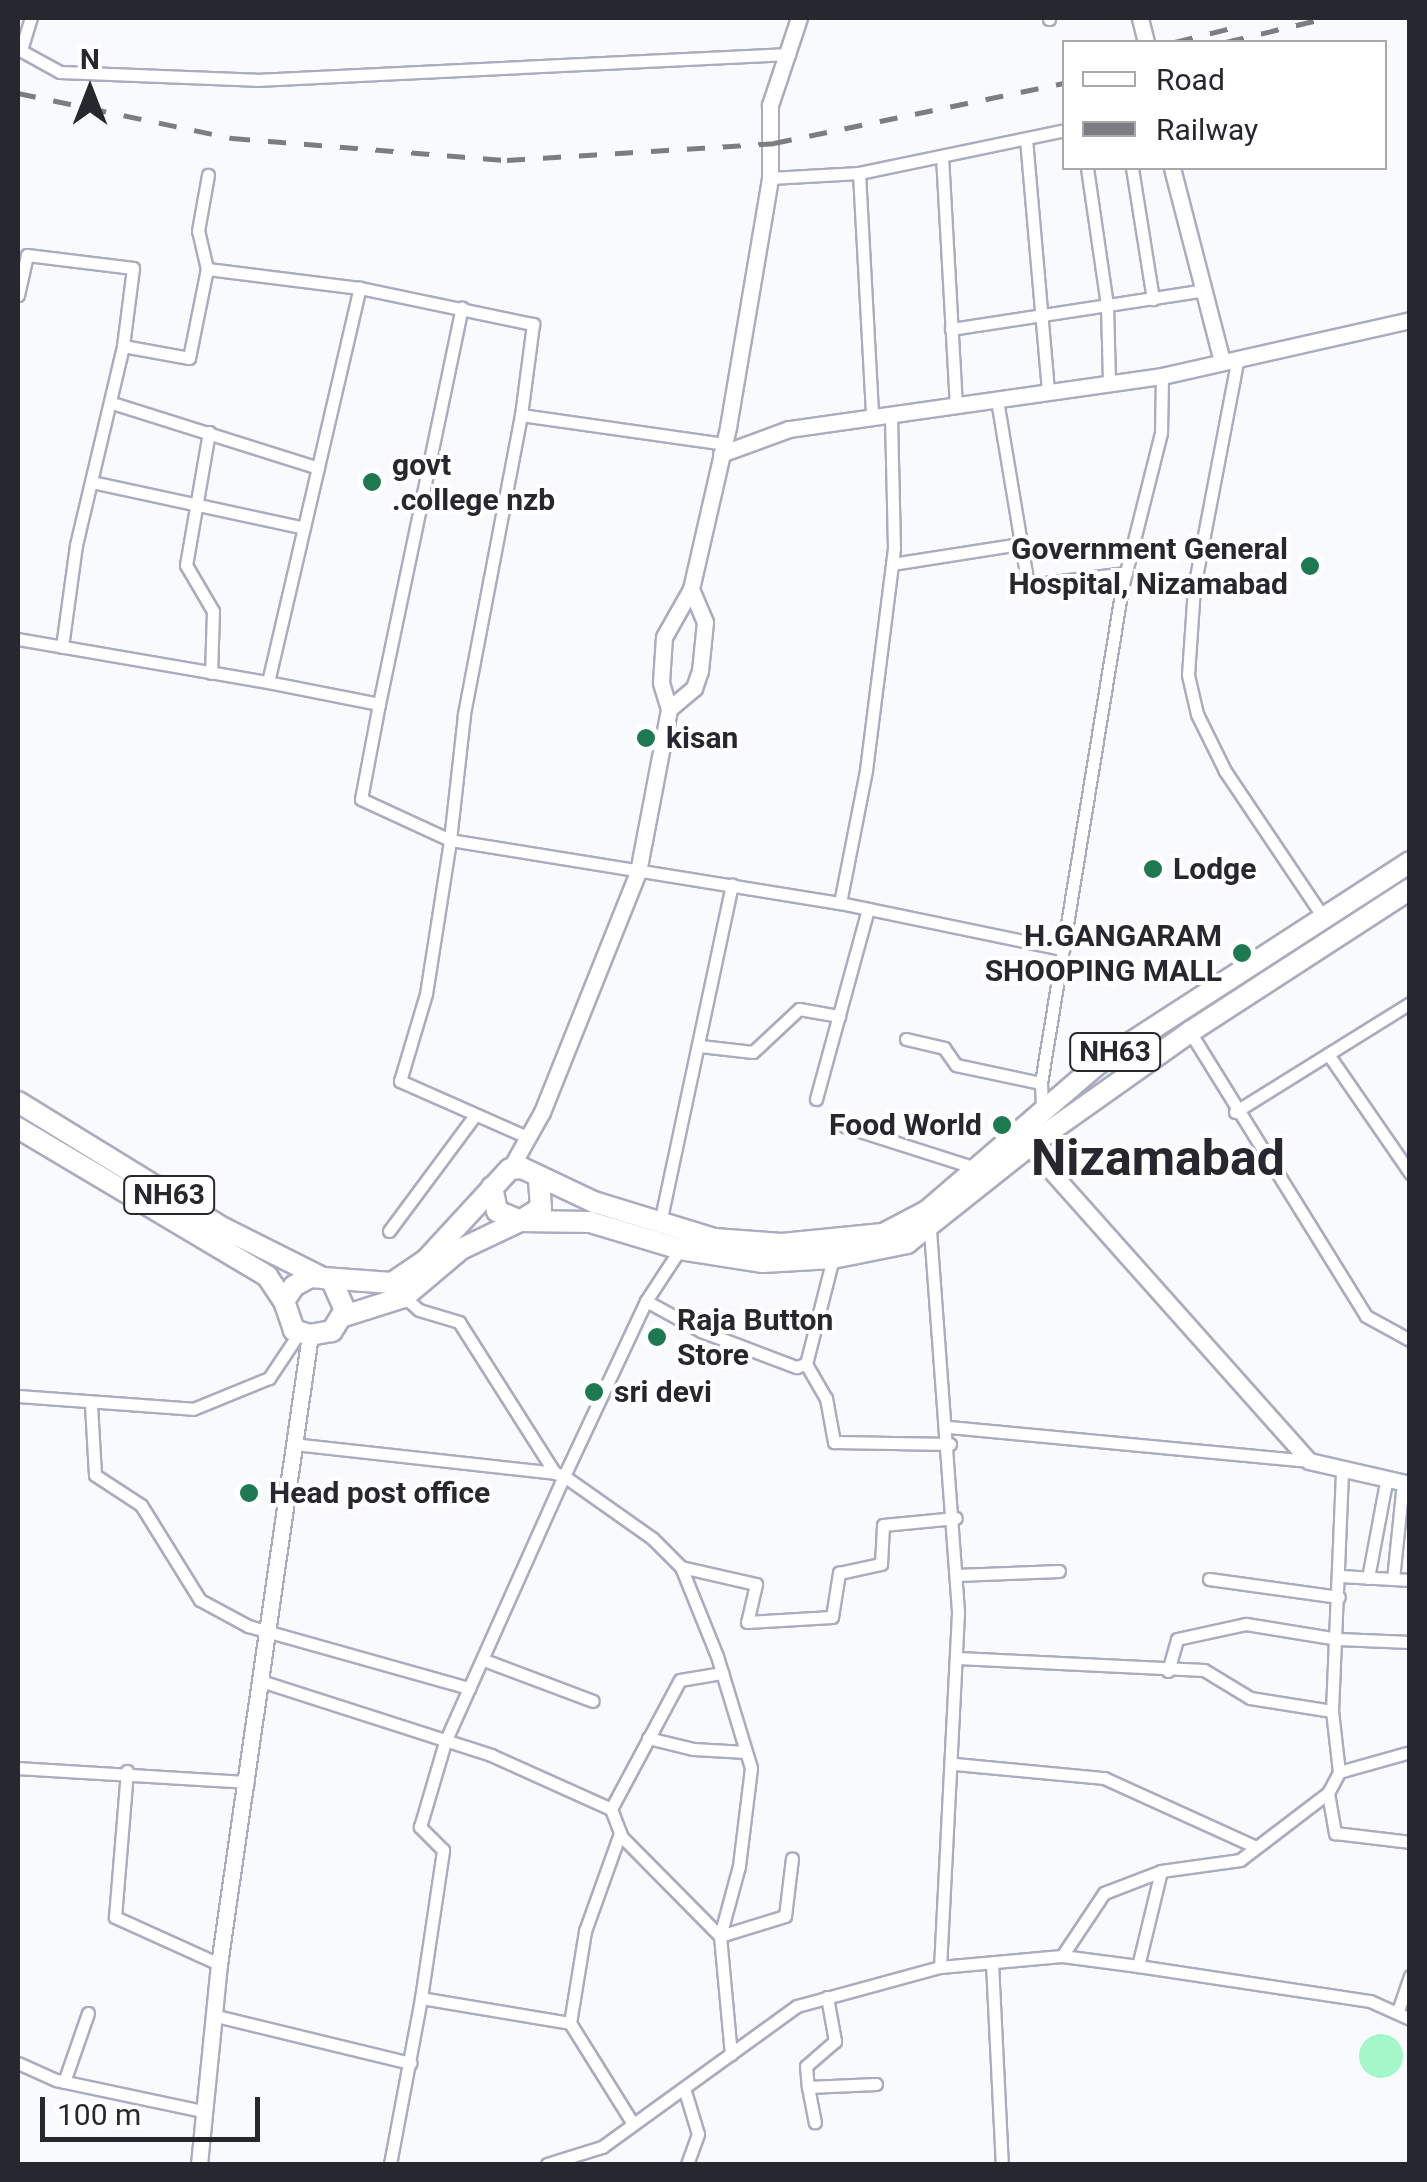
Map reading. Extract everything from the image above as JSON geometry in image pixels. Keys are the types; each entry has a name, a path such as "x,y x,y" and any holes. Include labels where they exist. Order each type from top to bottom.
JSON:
{"highway":[{"name":"NH63","path":"18,1128 268,1276 305,1334 332,1331 341,1317 398,1290 461,1248 520,1221 590,1222 680,1249 763,1262 833,1258 893,1248 930,1230 1029,1137 1042,1106 1410,862"},
{"name":"NH63","path":"398,1290 510,1169 714,1239 782,1244 883,1234 927,1211 976,1168 1410,888"},
{"name":"NH63","path":"18,1102 223,1228 328,1280 398,1290"},
{"path":"492,1187 497,1211 520,1221 541,1208 539,1177"},
{"path":"284,1301 310,1277 328,1280 345,1310 341,1317"}],"main road":[{"path":"510,1169 528,1137 638,872 669,710 661,682 664,636 691,589 722,449 770,178 770,105 799,18"},
{"path":"1172,170 1200,291 1230,359"},
{"path":"722,449 789,429 872,414 1162,376 1410,320"},
{"path":"669,710 694,688 700,670 705,622 691,589"},
{"path":"1029,1137 1309,1461 1400,1483"},
{"path":"200,2164 218,1964 248,1782 305,1334"}],"street":[{"path":"30,18 19,50 50,71 256,80 789,54"},
{"path":"770,178 858,173 1062,131"},
{"path":"1026,140 1048,393"},
{"path":"942,156 956,405"},
{"path":"1086,170 1106,305 1109,384"},
{"path":"1132,170 1153,299"},
{"path":"858,173 872,414"},
{"path":"123,346 189,358 206,269 198,232 208,174"},
{"path":"18,296 27,255 133,268 123,346 92,482 62,647"},
{"path":"206,269 360,288 462,308 535,328 464,715 426,994 400,1078 528,1137"},
{"path":"268,682 301,527 360,288"},
{"path":"952,329 1200,291"},
{"path":"462,308 361,800 450,840 840,904 1063,949"},
{"path":"1230,359 1194,587 1188,675 1196,714 1224,771 1323,917"},
{"path":"1029,1137 1042,1106 1063,949 1126,572 1161,433 1162,376"},
{"path":"997,400 1028,585 1126,572"},
{"path":"112,403 318,468"},
{"path":"840,904 866,770 892,564 890,414"},
{"path":"521,415 722,449"},
{"path":"209,432 186,566 213,611 212,673"},
{"path":"92,482 195,501 301,527"},
{"path":"892,564 1020,544"},
{"path":"18,639 378,704"},
{"path":"660,1223 732,885"},
{"path":"816,1099 868,909"},
{"path":"1235,1112 1410,1003"},
{"path":"700,1046 752,1052 799,1009 839,1016"},
{"path":"1190,1032 1235,1112 1366,1316 1410,1340"},
{"path":"906,1039 946,1049 956,1065 1042,1084"},
{"path":"1328,1054 1410,1174"},
{"path":"389,1231 476,1114"},
{"path":"844,1126 976,1168"},
{"path":"930,1230 949,1427 957,1575 955,1764 940,1967"},
{"path":"390,2164 443,1850 420,1826 445,1742 484,1660 560,1474 646,1301 680,1249"},
{"path":"833,1258 806,1364 826,1398 834,1442 950,1444"},
{"path":"398,1290 419,1310 459,1322 560,1474 652,1538 681,1567 722,1673 752,1768 739,1866 720,1936 731,2054"},
{"path":"646,1301 701,1331 796,1367 806,1364"},
{"path":"18,1396 91,1405 193,1409 269,1378 305,1334"},
{"path":"91,1405 94,1475 141,1504 200,1600 268,1632 470,1688"},
{"path":"949,1427 1309,1461"},
{"path":"293,1444 560,1474"},
{"path":"1062,1956 1104,1893 1161,1871 1240,1860 1328,1793 1339,1772 1332,1711 1340,1597 1342,1472"},
{"path":"1368,1578 1400,1483"},
{"path":"1393,1579 1400,1483"},
{"path":"681,1567 756,1584 747,1622 832,1617 838,1573 880,1564 883,1525 956,1518"},
{"path":"957,1575 1058,1571"},
{"path":"1340,1576 1410,1580"},
{"path":"1209,1579 1340,1597"},
{"path":"1168,1671 1177,1639 1246,1624 1338,1639 1410,1642"},
{"path":"958,1658 1204,1670 1250,1698 1332,1711"},
{"path":"484,1660 593,1700"},
{"path":"611,1809 680,1680 722,1673"},
{"path":"261,1681 492,1755 611,1809 620,1833 720,1936"},
{"path":"648,1738 693,1750 746,1752"},
{"path":"1339,1772 1410,1752"},
{"path":"955,1764 1104,1778 1256,1847"},
{"path":"18,1768 126,1771 248,1782"},
{"path":"126,1771 115,1917 218,1964"},
{"path":"1328,1793 1334,1833 1410,1842"},
{"path":"620,1833 585,1931 570,2024 633,2124"},
{"path":"720,1936 785,1916 792,1858"},
{"path":"1138,1966 1161,1871"},
{"path":"547,2164 602,2146 796,2006 940,1967 1062,1956 1138,1966 1404,2015 1410,1976"},
{"path":"992,1963 1002,2164"},
{"path":"815,2122 806,2066 835,2041 827,1997"},
{"path":"421,1998 570,2024"},
{"path":"64,2082 88,2014"},
{"path":"216,2016 410,2063"},
{"path":"18,2062 64,2082 202,2111"},
{"path":"808,2087 876,2084"},
{"path":"684,2088 698,2134 687,2164"}],"shaded area":[{"path":"1381,2034 1396,2041 1403,2056 1396,2071 1381,2078 1366,2071 1359,2056 1366,2041"}],"railway":[{"path":"1234,40 1326,18"},
{"path":"1183,40 1243,25"},
{"path":"18,93 232,138 507,160 774,143 1062,83"}],"place":[{"name":"govt .college nzb","path":"372,482"},
{"name":"Government General Hospital, Nizamabad","path":"1310,566"},
{"name":"kisan","path":"646,738"},
{"name":"Lodge","path":"1153,869"},
{"name":"H.GANGARAM SHOOPING MALL","path":"1242,953"},
{"name":"Food World","path":"1002,1125"},
{"name":"Raja Button Store","path":"657,1337"},
{"name":"sri devi","path":"594,1392"},
{"name":"Head post office","path":"249,1493"}],"district":[{"name":"Nizamabad","path":"1158,1159"}]}
